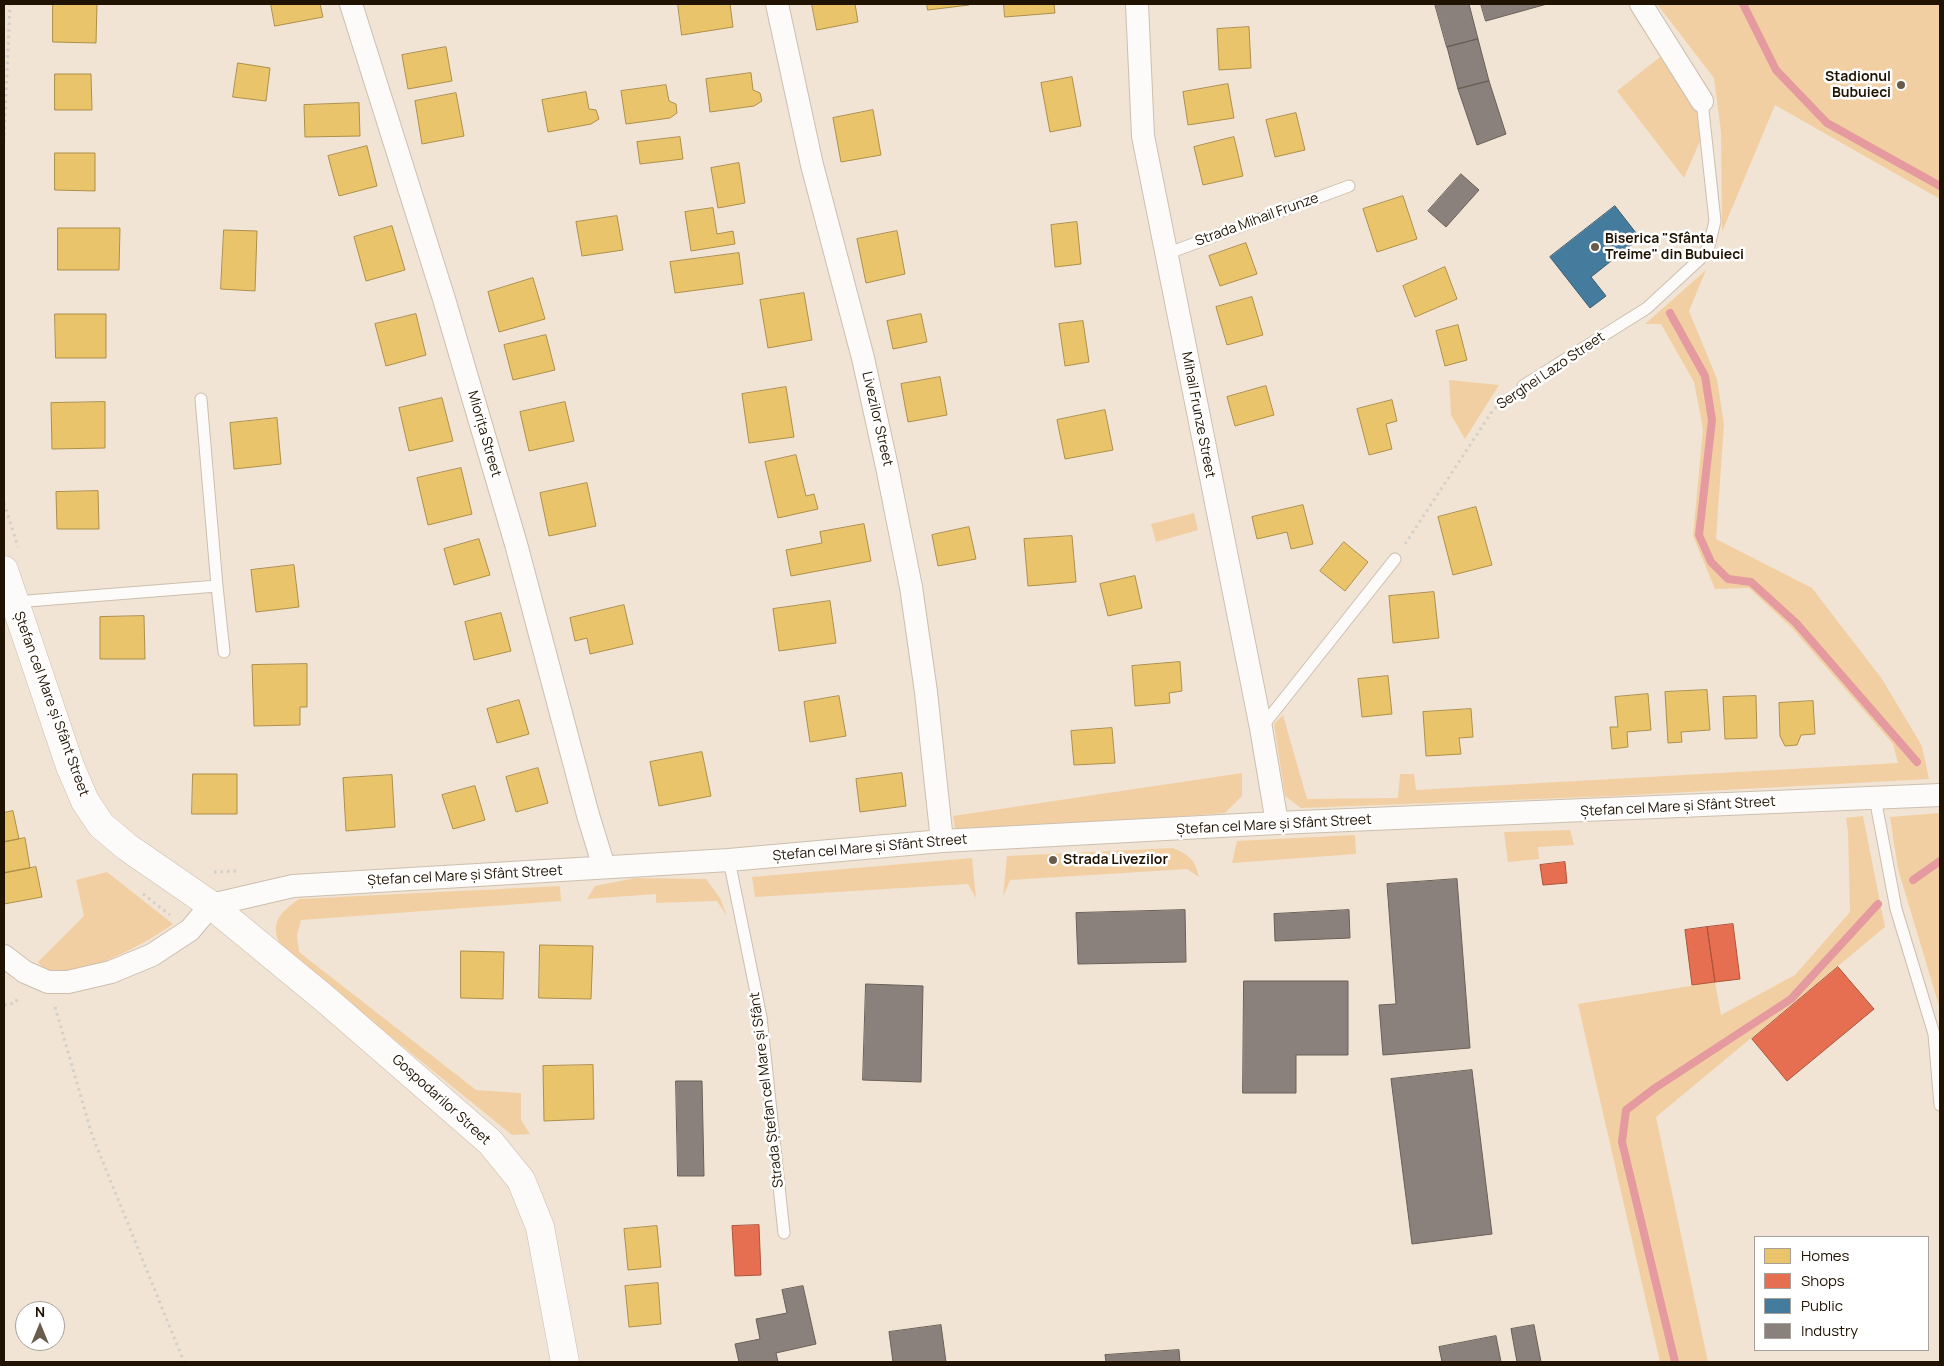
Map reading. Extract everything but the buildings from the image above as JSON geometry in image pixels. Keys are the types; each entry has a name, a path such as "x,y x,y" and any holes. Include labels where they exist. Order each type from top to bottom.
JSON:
{"street":[{"name":"Miorița Street","path":"351,4 444,299 516,544 588,815 604,867"},
{"name":"Livezilor Street","path":"777,4 812,165 863,358 911,587 926,692 942,841"},
{"name":"Mihail Frunze Street","path":"1137,4 1142,136 1261,728 1278,823"},
{"name":"Serghei Lazo Street","path":"1641,4 1702,101"},
{"name":"Ștefan cel Mare și Sfânt Street","path":"11,559 10,598 70,766 85,801 101,825 127,847 211,905 293,886 729,860 942,841 1278,823 1940,795"},
{"path":"4,956 25,972 48,982 68,982 111,972 152,954 190,930 211,905"},
{"name":"Gospodarilor Street","path":"211,905 412,1072 490,1142 521,1180 540,1227 565,1362"}],"lane":[{"name":"Serghei Lazo Street","path":"1524,386 1647,308 1701,258 1710,246 1715,220 1702,101"},
{"name":"Strada Mihail Frunze","path":"1166,254 1349,186"},
{"path":"200,399 224,652"},
{"path":"1261,728 1395,559"},
{"path":"10,598 217,586"},
{"path":"1875,798 1896,909 1934,1034 1940,1105"},
{"name":"Strada Ștefan cel Mare și Sfânt","path":"729,860 761,1016 784,1233"}],"path":[{"path":"4,142 10,4"},
{"name":"Serghei Lazo Street","path":"1395,559 1493,410 1524,386"},
{"path":"4,503 11,559"},
{"path":"206,871 245,871"},
{"path":"48,982 92,1135 184,1362"}],"shaded area":[{"path":"1657,4 1940,4 1940,199 1775,105 1722,232 1721,132 1714,78"},
{"path":"1660,57 1697,108 1700,141 1684,178 1617,91"},
{"path":"1706,270 1689,311 1717,379 1724,424 1716,539 1812,588 1882,679 1922,746 1929,779 1614,796 1301,808 1285,796 1274,724 1283,715 1307,799 1398,798 1400,774 1414,774 1416,790 1898,763 1893,744 1792,628 1749,588 1715,589 1693,536 1703,429 1694,382 1661,324 1645,324"},
{"path":"1449,380 1499,385 1465,439 1451,415"},
{"path":"1194,513 1198,530 1156,542 1151,524"},
{"path":"1242,773 1242,796 1225,813 956,834 953,816"},
{"path":"1940,813 1940,1009 1898,869 1890,817"},
{"path":"1863,816 1885,927 1656,1117 1708,1362 1660,1362 1578,1004 1715,982 1721,1015 1795,975 1850,912 1846,818"},
{"path":"1570,830 1574,845 1538,847 1539,859 1508,862 1504,832"},
{"path":"1355,835 1356,854 1232,863 1237,841"},
{"path":"1173,848 1190,858 1196,866 1199,877 1187,869 1010,880 1003,897 1007,856"},
{"path":"972,858 976,898 968,884 755,897 752,877"},
{"path":"107,872 173,924 135,947 87,968 58,972 45,970 38,962 84,916 76,880"},
{"path":"635,878 706,879 720,898 727,916 717,901 656,903 656,894 587,899 595,886"},
{"path":"560,886 561,901 301,920 297,935 299,952 476,1090 521,1093 521,1120 530,1134 512,1135 283,949 276,933 276,927 281,915 299,899"}],"waterway":[{"path":"1743,4 1776,70 1827,123 1940,186"},
{"path":"1670,313 1705,376 1712,420 1699,535 1711,562 1728,579 1751,582 1796,623 1917,762"},
{"path":"1913,880 1940,861"},
{"path":"1675,1362 1622,1142 1626,1110 1655,1088 1791,999 1878,904"}],"place":[{"name":"Stadionul Bubuieci","path":"1901,85"},
{"name":"Biserica \"Sfânta Treime\" din Bubuieci","path":"1595,247"},
{"name":"Strada Livezilor","path":"1053,860"}]}
